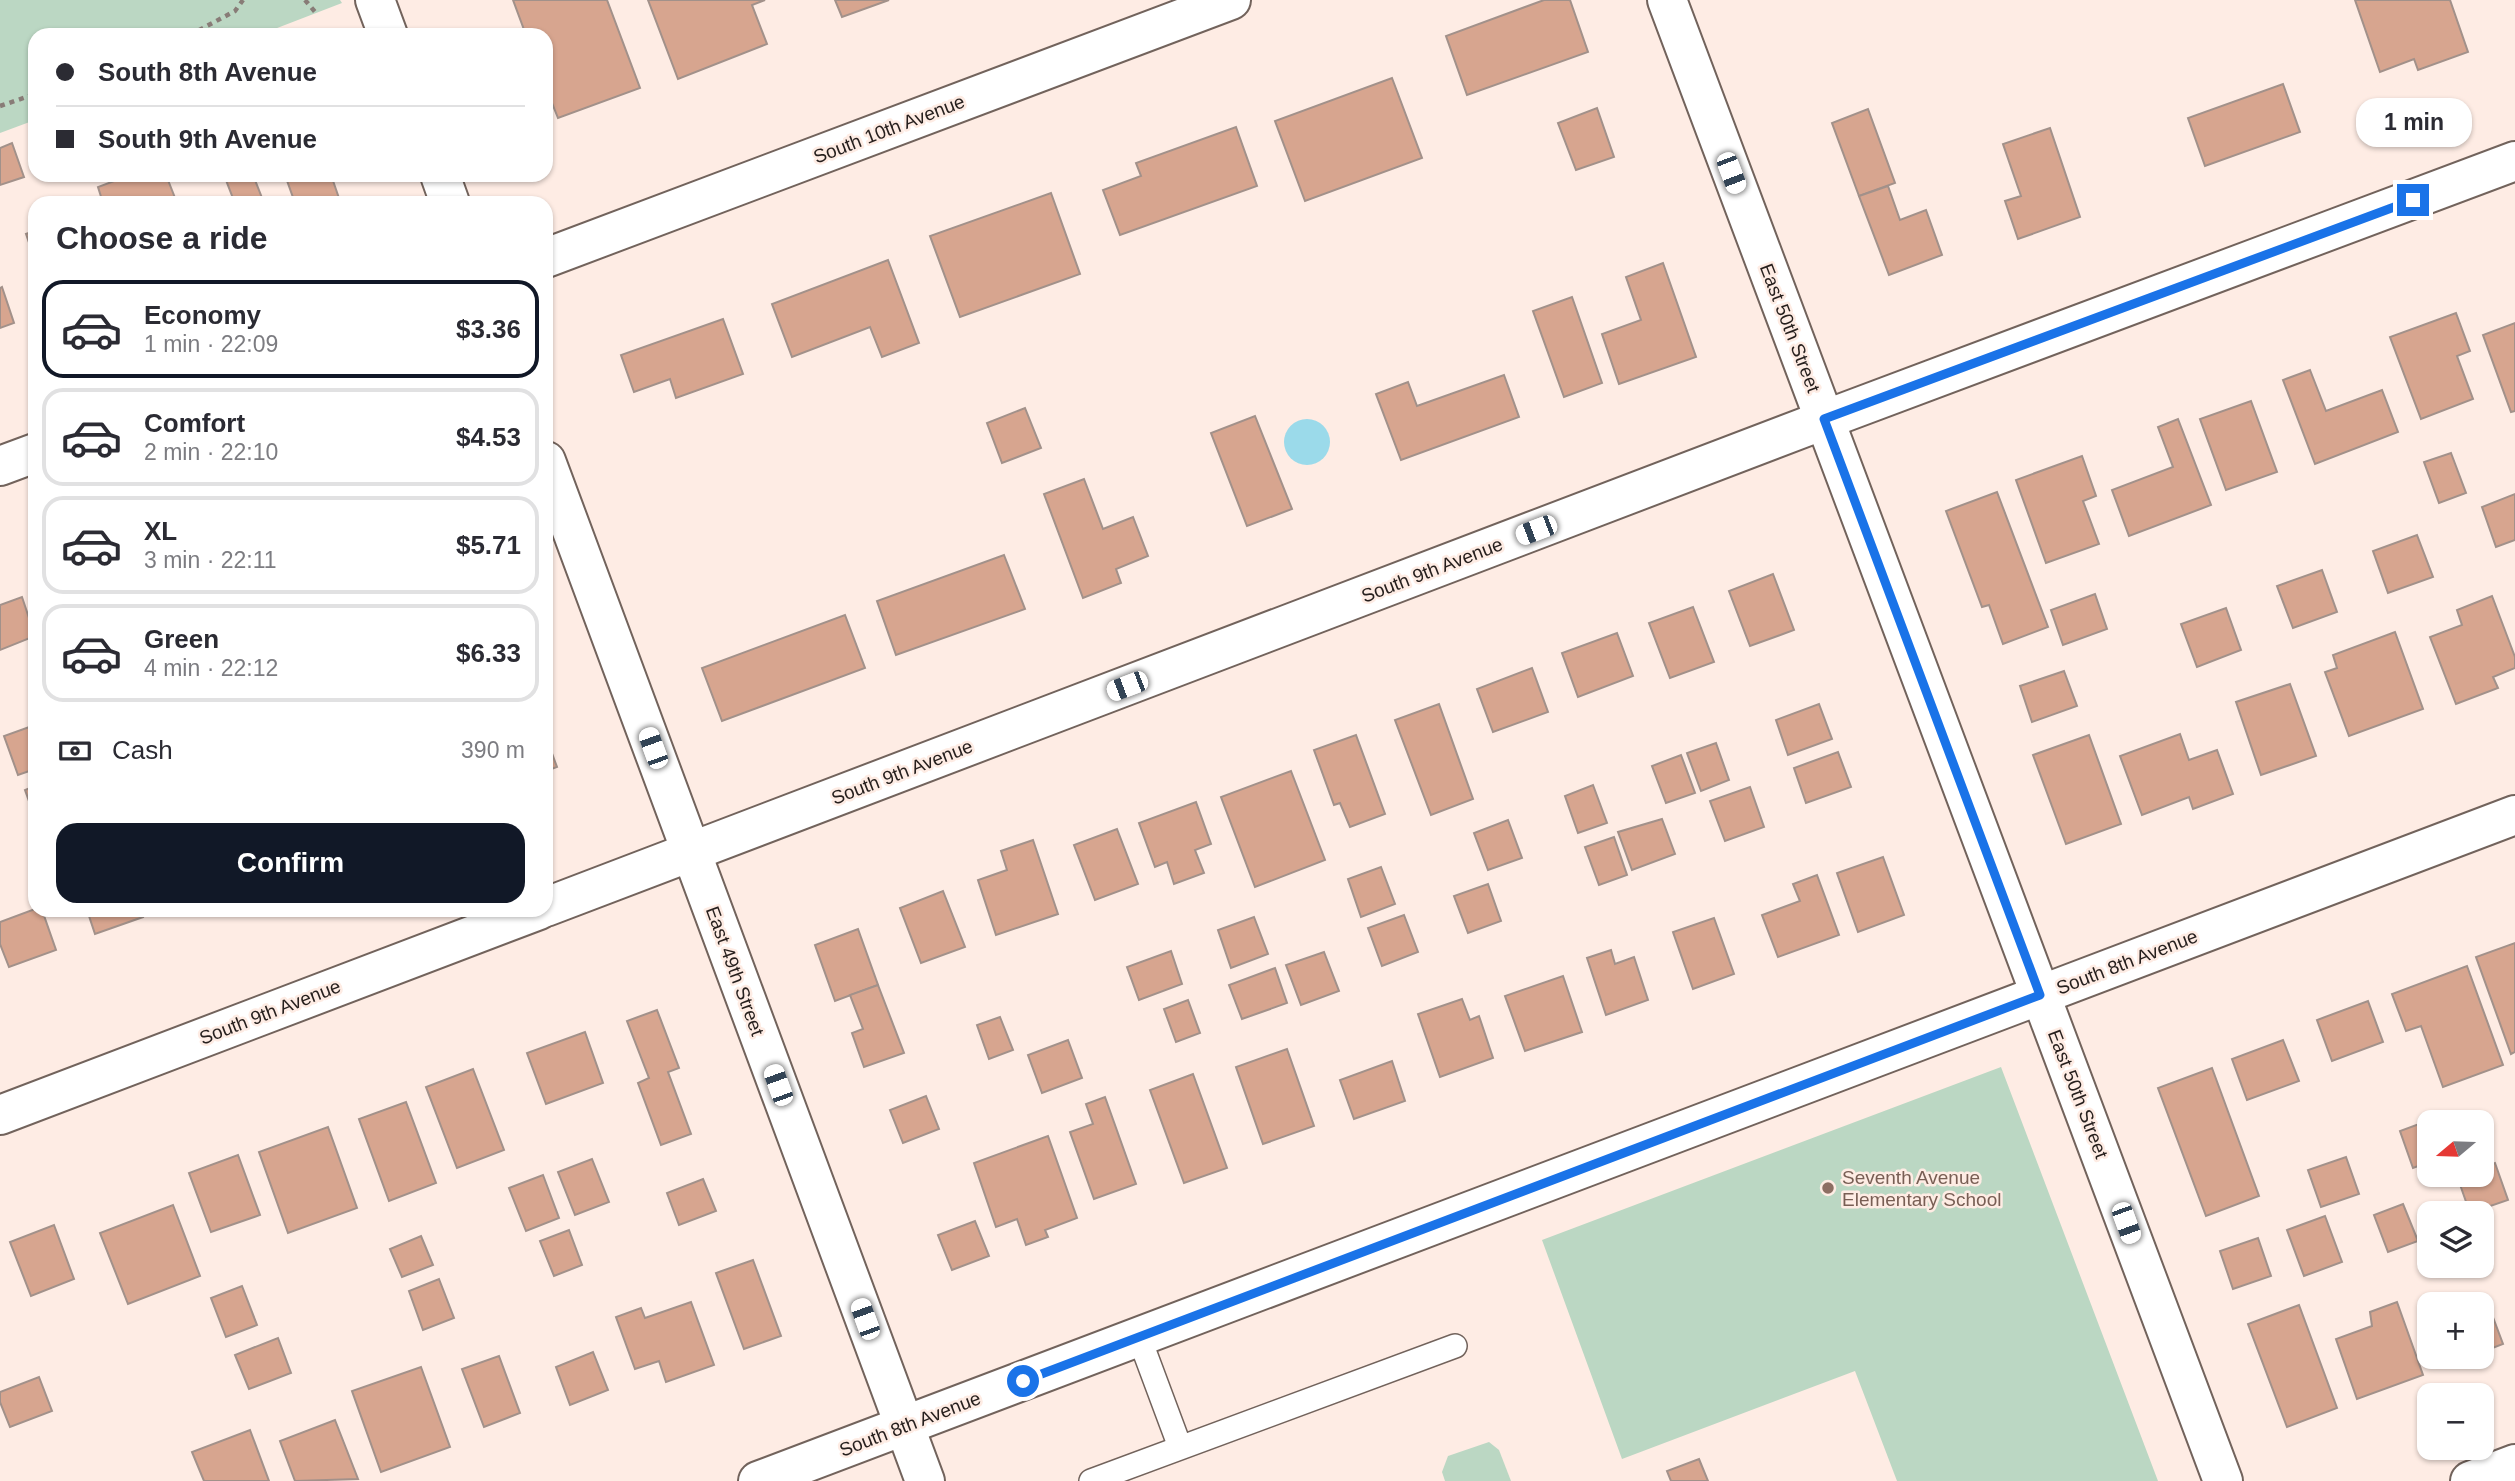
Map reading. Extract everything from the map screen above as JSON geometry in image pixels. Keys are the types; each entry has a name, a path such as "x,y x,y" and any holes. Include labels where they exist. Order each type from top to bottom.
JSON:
{"street":[{"path":"375,0 385,28"},
{"name":"South 10th Avenue","path":"553,255 1231,0"},
{"name":"East 50th Street","path":"1667,0 2223,1481"},
{"name":"South 9th Avenue","path":"553,904 1824,419 2515,161"},
{"path":"0,466 28,456"},
{"name":"East 49th Street","path":"553,480 925,1481"},
{"name":"South 8th Avenue","path":"758,1481 2515,816"},
{"name":"South 9th Avenue","path":"0,1115 521,917"},
{"path":"2470,1481 2515,1464"}],"lane":[{"path":"1139,1337 1180,1447"},
{"path":"1091,1481 1455,1346"}],"path":[{"path":"204,28 235,11 243,0"},
{"path":"305,0 316,13"},
{"path":"0,106 28,96"}],"green space":[{"path":"0,0 340,0 342,3 277,28 28,28 28,123 0,133"},
{"path":"2001,1067 2158,1481 1897,1481 1855,1371 1622,1459 1542,1240"},
{"path":"1489,1442 1499,1450 1511,1481 1445,1481 1442,1472 1448,1456"}],"water":[{"path":"1307,419 1323,426 1330,442 1323,458 1307,465 1291,458 1284,442 1291,426"}],"building":[{"path":"513,0 607,0 640,88 558,118 553,106 553,28 523,28"},
{"path":"648,0 765,0 752,5 767,44 678,79"},
{"path":"835,0 889,0 842,17"},
{"path":"1544,0 1570,0 1588,52 1467,95 1446,36"},
{"path":"2355,0 2450,0 2468,52 2418,70 2414,59 2380,72"},
{"path":"1392,78 1422,158 1305,201 1275,121"},
{"path":"2283,84 2300,132 2205,166 2188,118"},
{"path":"1597,108 1614,157 1576,170 1558,123"},
{"path":"1868,109 1895,183 1859,196 1832,123"},
{"path":"1236,127 1257,186 1120,235 1103,190 1141,176 1136,163"},
{"path":"2050,128 2080,217 2018,239 2005,201 2021,196 2003,144"},
{"path":"12,143 24,177 0,185 0,148"},
{"path":"111,182 169,182 174,196 101,196 98,187"},
{"path":"227,182 256,182 261,196 232,196"},
{"path":"288,182 333,182 338,196 292,196"},
{"path":"1888,186 1900,220 1926,210 1942,255 1889,275 1859,196"},
{"path":"1051,193 1080,274 960,317 930,236"},
{"path":"888,260 919,343 882,357 870,327 792,357 772,304"},
{"path":"1663,263 1696,357 1619,384 1602,334 1641,320 1626,277"},
{"path":"2,287 14,323 0,328 0,288"},
{"path":"1572,297 1602,383 1564,397 1533,311"},
{"path":"2456,313 2470,351 2457,356 2473,399 2421,419 2390,337"},
{"path":"723,319 743,374 676,398 670,379 634,392 621,355"},
{"path":"2515,323 2515,411 2511,412 2483,335"},
{"path":"2310,370 2326,411 2382,390 2398,432 2315,464 2283,380"},
{"path":"1504,375 1519,417 1401,460 1376,394 1408,382 1417,406"},
{"path":"2251,401 2277,472 2226,490 2200,419"},
{"path":"1025,408 1041,448 1002,463 987,423"},
{"path":"1255,416 1292,509 1247,526 1211,433"},
{"path":"2178,419 2211,505 2129,536 2112,490 2173,467 2158,427"},
{"path":"2451,453 2466,493 2439,503 2424,462"},
{"path":"2082,456 2096,496 2083,501 2099,544 2046,563 2016,480"},
{"path":"1084,479 1103,529 1133,517 1148,556 1116,569 1121,583 1083,598 1044,494"},
{"path":"1997,492 2048,627 2003,644 1989,605 1982,607 1946,511"},
{"path":"2515,494 2515,540 2496,547 2482,507"},
{"path":"2417,535 2433,577 2388,593 2373,551"},
{"path":"1004,555 1025,609 896,655 877,601"},
{"path":"2322,570 2337,612 2293,628 2277,586"},
{"path":"1773,574 1794,630 1750,646 1729,591"},
{"path":"2095,594 2107,629 2063,645 2051,610"},
{"path":"2492,596 2515,657 2515,668 2493,677 2498,688 2456,704 2430,637 2462,625 2457,610"},
{"path":"22,597 28,615 28,639 0,650 0,605"},
{"path":"1693,607 1714,662 1670,678 1649,623"},
{"path":"2226,608 2241,650 2197,667 2181,624"},
{"path":"845,615 865,668 722,721 702,668"},
{"path":"2395,632 2423,709 2349,736 2325,672 2337,668 2333,655"},
{"path":"1617,633 1633,676 1578,697 1562,653"},
{"path":"1532,668 1548,712 1493,732 1477,689"},
{"path":"2064,671 2077,706 2032,722 2020,686"},
{"path":"2290,684 2316,756 2261,775 2236,702"},
{"path":"1439,704 1473,799 1431,815 1395,720"},
{"path":"1819,704 1832,739 1788,755 1776,720"},
{"path":"28,727 28,771 18,775 4,736"},
{"path":"2180,734 2189,760 2217,750 2233,794 2193,809 2189,797 2142,815 2120,756"},
{"path":"1356,735 1385,814 1350,827 1340,803 1334,805 1314,750"},
{"path":"2089,735 2121,824 2066,844 2033,755"},
{"path":"1716,743 1729,780 1701,791 1687,753"},
{"path":"1838,752 1851,787 1806,803 1794,768"},
{"path":"1681,755 1695,793 1666,803 1652,766"},
{"path":"1291,771 1325,860 1255,887 1221,797"},
{"path":"1593,785 1607,823 1578,833 1565,796"},
{"path":"1750,787 1764,827 1725,841 1710,801"},
{"path":"1196,802 1211,844 1195,850 1204,873 1174,884 1167,862 1155,867 1139,823"},
{"path":"1662,819 1675,854 1632,870 1618,832"},
{"path":"1508,820 1522,858 1488,870 1474,833"},
{"path":"1117,829 1138,884 1095,900 1074,845"},
{"path":"1614,837 1627,875 1599,885 1585,847"},
{"path":"1033,840 1058,914 996,935 978,880 1007,870 1001,851"},
{"path":"1883,857 1904,915 1858,932 1837,873"},
{"path":"1381,867 1395,904 1361,917 1348,879"},
{"path":"1817,875 1839,935 1778,957 1762,915 1800,901 1793,884"},
{"path":"1488,884 1501,921 1468,933 1454,896"},
{"path":"943,891 965,947 921,963 900,908"},
{"path":"28,912 28,917 44,917 56,950 9,967 0,944 0,922"},
{"path":"1404,915 1418,952 1382,966 1368,928"},
{"path":"89,917 143,917 95,934"},
{"path":"1254,917 1268,954 1231,968 1218,930"},
{"path":"1714,918 1734,974 1693,989 1673,932"},
{"path":"858,929 878,985 835,1001 815,945"},
{"path":"2515,943 2515,1052 2511,1054 2476,957"},
{"path":"1611,950 1615,964 1634,957 1648,1000 1606,1015 1587,958"},
{"path":"1171,951 1182,984 1139,1000 1127,967"},
{"path":"1324,952 1339,991 1301,1005 1286,965"},
{"path":"2467,966 2503,1065 2443,1087 2421,1026 2406,1031 2392,994"},
{"path":"1275,968 1287,1003 1242,1019 1229,985"},
{"path":"1563,976 1582,1032 1525,1051 1505,996"},
{"path":"878,985 904,1053 864,1067 852,1033 863,1029 850,995"},
{"path":"1462,999 1470,1020 1479,1016 1493,1058 1440,1077 1418,1014"},
{"path":"1188,1000 1200,1033 1176,1042 1164,1009"},
{"path":"2368,1001 2383,1042 2332,1061 2317,1020"},
{"path":"657,1010 679,1068 668,1072 691,1134 661,1145 638,1083 649,1078 627,1021"},
{"path":"1000,1017 1013,1050 989,1059 977,1025"},
{"path":"585,1032 603,1083 546,1104 527,1053"},
{"path":"1068,1040 1082,1078 1042,1093 1028,1055"},
{"path":"2283,1040 2299,1081 2247,1100 2232,1059"},
{"path":"1287,1049 1314,1126 1263,1144 1236,1067"},
{"path":"1392,1061 1405,1101 1354,1119 1340,1080"},
{"path":"2212,1068 2259,1196 2206,1216 2158,1088"},
{"path":"473,1069 504,1150 457,1168 426,1087"},
{"path":"1193,1074 1227,1168 1184,1183 1150,1090"},
{"path":"926,1096 939,1129 903,1143 890,1110"},
{"path":"1105,1097 1136,1184 1094,1199 1070,1132 1093,1124 1086,1104"},
{"path":"406,1102 436,1183 389,1201 359,1119"},
{"path":"2417,1125 2417,1166 2413,1168 2400,1131"},
{"path":"328,1127 357,1208 288,1233 259,1152"},
{"path":"1048,1136 1077,1218 1045,1230 1048,1237 1026,1245 1017,1219 996,1227 974,1163"},
{"path":"238,1155 260,1215 211,1232 189,1173"},
{"path":"2346,1157 2359,1194 2321,1207 2308,1170"},
{"path":"592,1159 609,1202 575,1215 558,1172"},
{"path":"2494,1163 2508,1200 2494,1205 2494,1201 2466,1201 2461,1187 2494,1187"},
{"path":"543,1175 559,1218 526,1231 509,1188"},
{"path":"703,1179 716,1211 679,1225 667,1193"},
{"path":"2403,1204 2417,1241 2388,1252 2374,1215"},
{"path":"173,1205 200,1276 128,1304 100,1233"},
{"path":"2325,1216 2342,1262 2304,1276 2287,1230"},
{"path":"975,1221 989,1256 952,1270 938,1235"},
{"path":"54,1225 74,1279 31,1296 10,1242"},
{"path":"569,1230 582,1265 554,1276 540,1241"},
{"path":"421,1236 433,1265 402,1277 390,1249"},
{"path":"2258,1238 2271,1276 2233,1289 2220,1251"},
{"path":"753,1260 781,1336 744,1349 716,1273"},
{"path":"439,1279 454,1318 423,1330 409,1291"},
{"path":"242,1286 257,1325 226,1337 211,1298"},
{"path":"691,1302 714,1365 666,1382 659,1361 635,1369 616,1317 641,1308 645,1318"},
{"path":"2397,1302 2417,1358 2417,1369 2421,1369 2423,1375 2357,1399 2336,1339 2372,1326 2370,1312"},
{"path":"2299,1305 2337,1408 2287,1427 2248,1324"},
{"path":"2494,1320 2503,1344 2494,1347"},
{"path":"278,1338 291,1373 249,1389 235,1355"},
{"path":"593,1352 608,1390 570,1405 556,1367"},
{"path":"499,1356 520,1413 484,1427 462,1369"},
{"path":"421,1367 450,1447 381,1472 352,1391"},
{"path":"39,1377 52,1411 10,1427 0,1402 0,1392"},
{"path":"335,1420 358,1479 295,1481 280,1441"},
{"path":"250,1430 269,1481 204,1481 192,1452"},
{"path":"1699,1459 1708,1481 1671,1481 1667,1471"}],"place":[{"name":"Seventh Avenue Elementary School","path":"1828,1188"}],"route":[{"path":"1023,1381 2040,995 1824,419 2413,200"}]}
